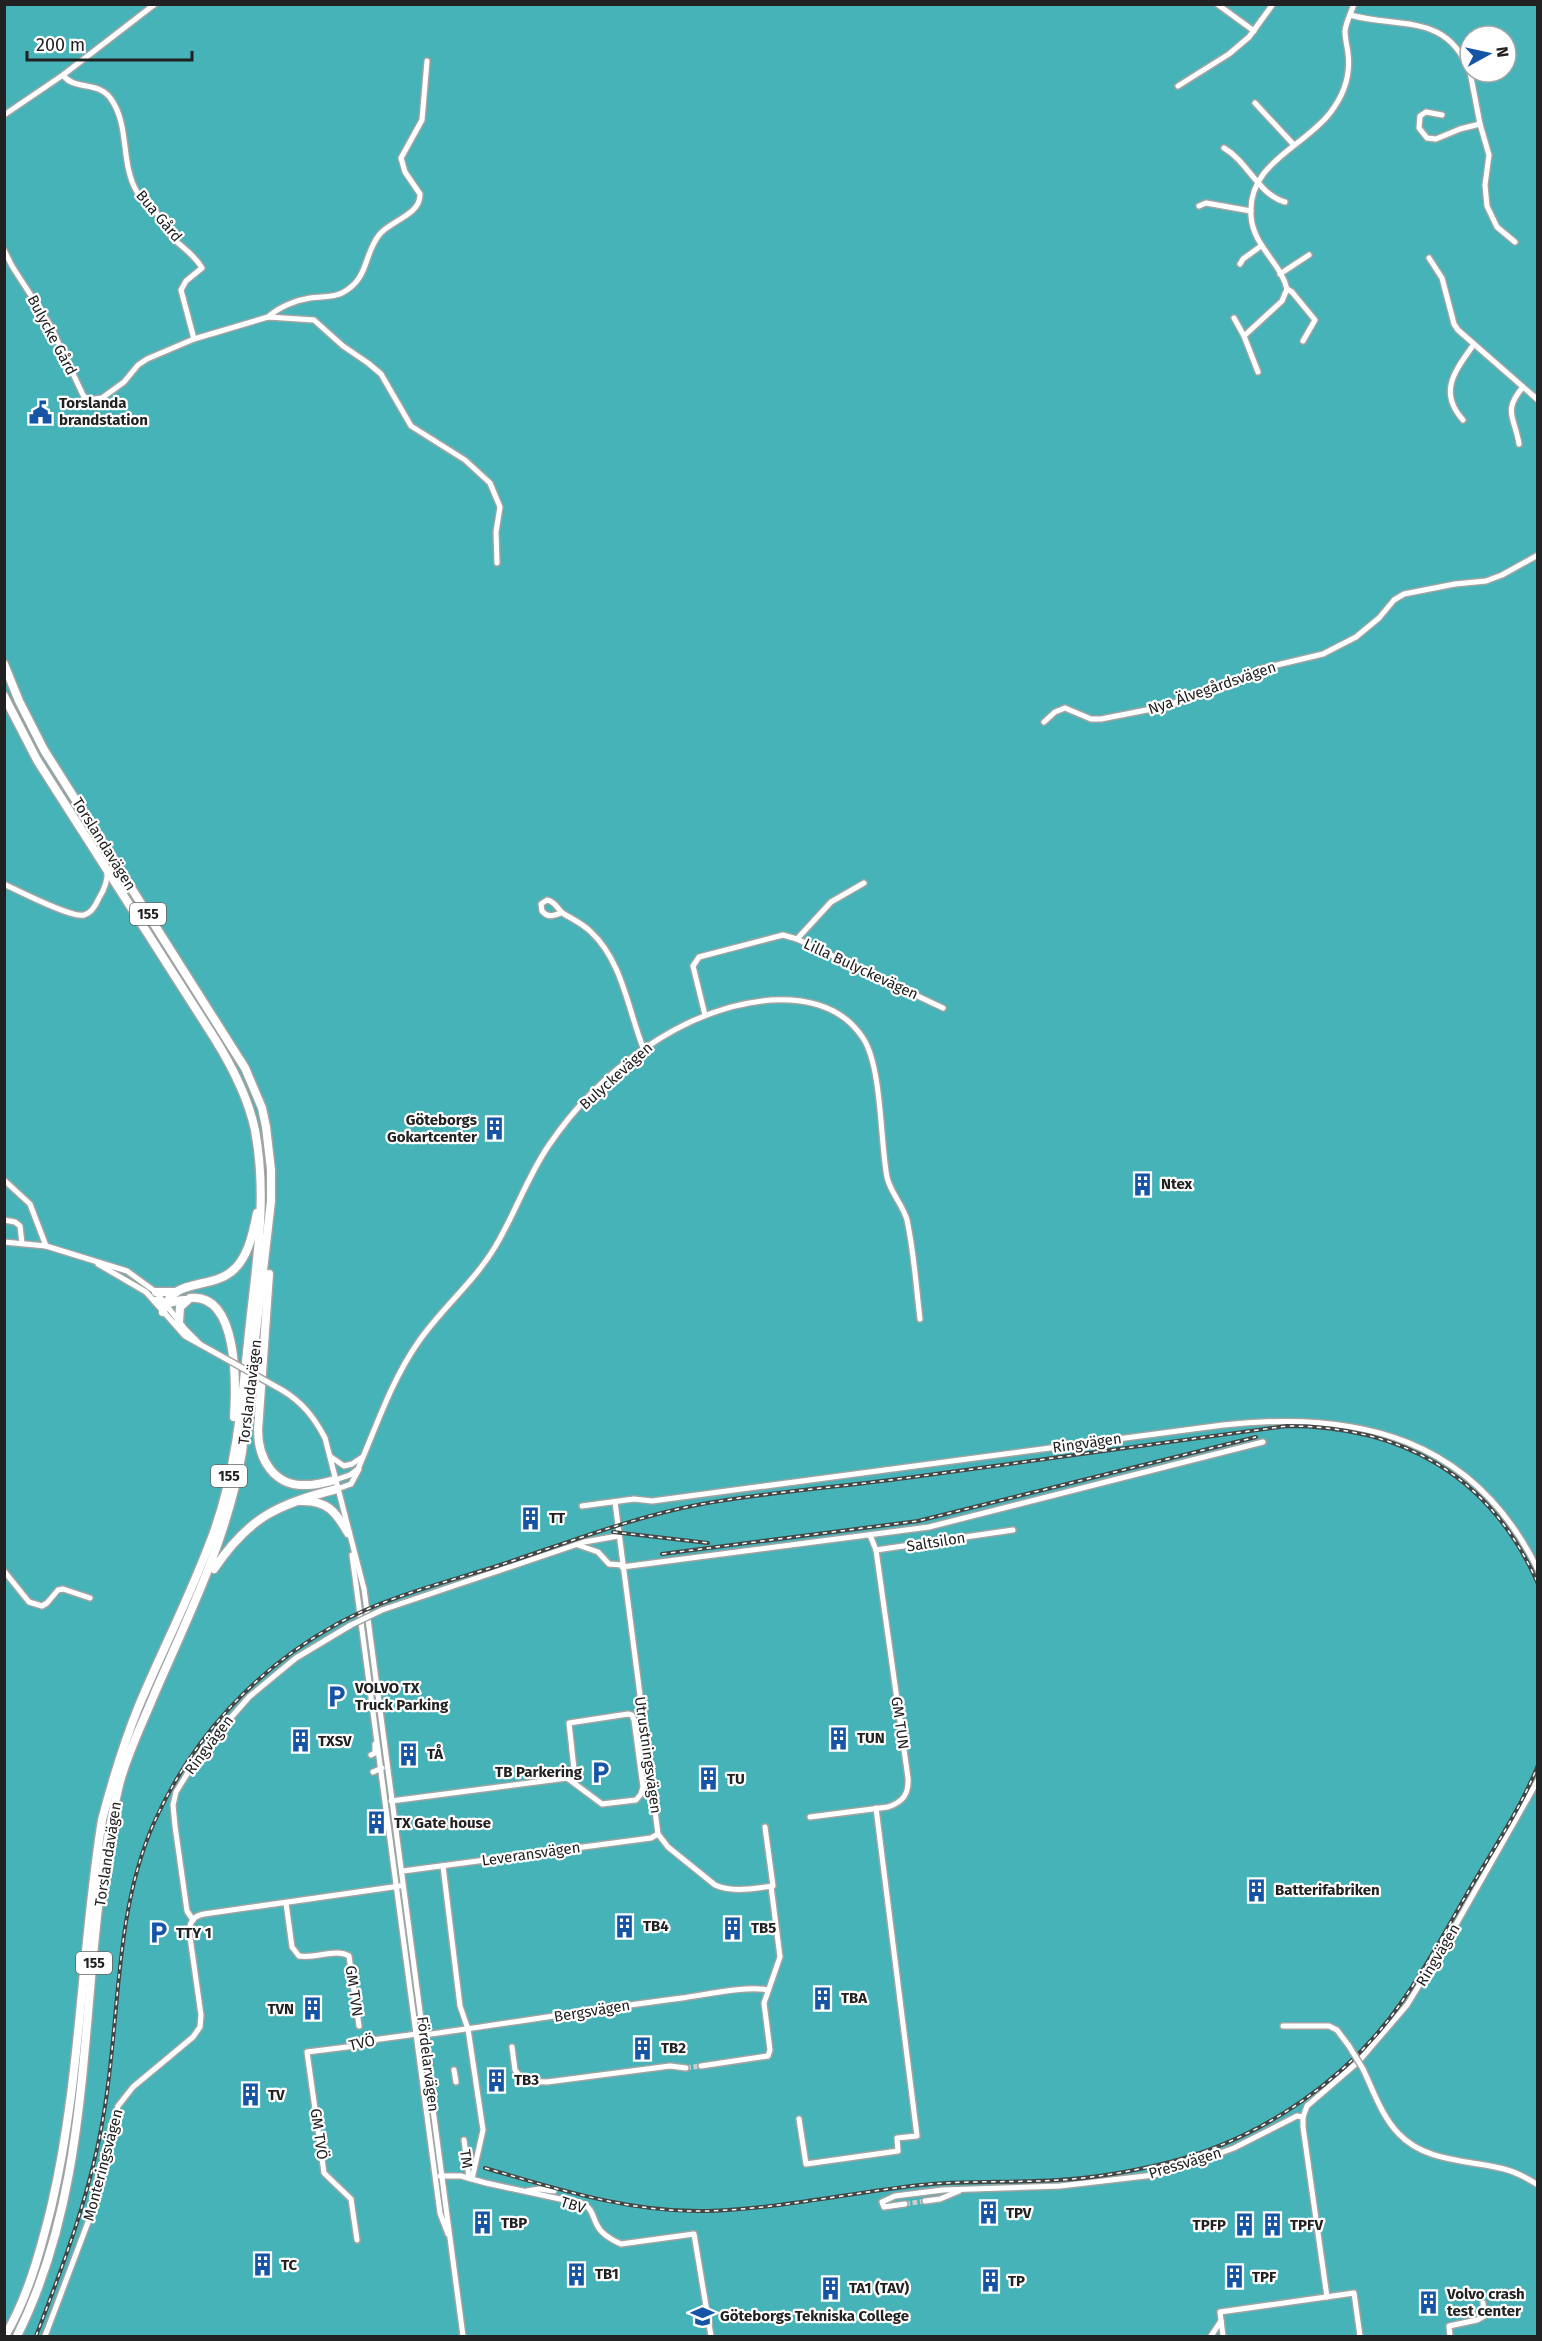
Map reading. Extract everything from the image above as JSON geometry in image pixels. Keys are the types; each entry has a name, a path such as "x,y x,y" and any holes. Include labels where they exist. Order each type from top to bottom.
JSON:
{"main road":[{"name":"Torslandavägen","path":"4,664 19,701 44,750 245,1068 262,1108 268,1135 271,1170 267,1245 241,1459 224,1528 120,1782 104,1859 78,2107 64,2203 44,2274 17,2337"},
{"name":"Torslandavägen","path":"4,696 32,751 219,1045 237,1078 255,1129 261,1185 261,1224 235,1448 219,1515 202,1562 138,1709 113,1779 102,1820 63,2148 41,2247 23,2298 5,2337"},
{"path":"271,1170 274,1189 273,1224 258,1430 259,1447 268,1468 288,1482 305,1485 336,1484"},
{"path":"160,1302 193,1285 222,1278 235,1268 252,1237 261,1185"},
{"path":"160,1302 167,1300 177,1292"},
{"path":"160,1302 200,1298 214,1306 227,1325 232,1350 234,1407 231,1438 223,1483 202,1562"},
{"path":"179,1322 179,1311 186,1300"},
{"path":"196,1600 211,1573 231,1545 262,1517 336,1484"},
{"path":"292,1502 314,1502 328,1506 338,1515 348,1533"}],"street":[{"path":"4,115 63,75 154,4"},
{"path":"1216,4 1254,31"},
{"path":"1178,86 1229,54 1254,31 1273,4"},
{"path":"1244,336 1282,301 1287,290 1280,274 1261,246 1253,227 1251,211 1258,182 1277,158 1321,124 1343,91 1349,70 1346,30 1354,4"},
{"path":"1350,15 1424,27 1439,32 1452,42 1458,51"},
{"name":"Bulycke Gård","path":"4,250 50,325 86,399 91,400 102,398 124,382 138,365 147,359 194,339 268,317 282,307 300,300 335,296 350,288 362,276 372,247 381,233 417,205 420,194 405,172 401,158 423,115 427,61"},
{"name":"Bua Gård","path":"63,75 73,83 101,90 113,102 123,133 128,170 137,192 157,214 171,236 186,247 202,268 186,281 181,290 194,339"},
{"path":"1472,84 1489,155 1485,185 1487,206 1497,227 1515,242"},
{"path":"1255,103 1294,145"},
{"path":"1442,116 1426,112 1420,116 1419,128 1427,138 1436,139 1480,124"},
{"path":"1224,148 1232,152 1258,182 1280,200 1286,202"},
{"path":"1199,206 1206,203 1251,211"},
{"path":"1240,264 1243,259 1261,246"},
{"path":"1280,274 1309,255"},
{"path":"1429,258 1442,278 1454,324 1538,400"},
{"path":"1287,290 1292,291 1315,320 1303,341"},
{"name":"Bulycke Gård","path":"268,317 308,319 319,323 343,346 381,374 411,426 465,460 483,475 495,491 500,507 496,532 497,563"},
{"path":"1234,318 1244,336 1258,372"},
{"path":"1463,420 1456,413 1450,395 1450,385 1453,374 1474,344"},
{"path":"1519,444 1510,410 1514,399 1523,387"},
{"name":"Nya Älvegårdsvägen","path":"1044,722 1055,712 1065,708 1091,719 1101,719 1162,707 1230,685 1260,669 1323,654 1356,637 1379,618 1394,600 1404,594 1455,584 1486,581 1538,555"},
{"path":"4,884 77,915 91,912 107,880 107,870"},
{"path":"797,939 831,902 864,883"},
{"path":"102,893 111,889 121,892"},
{"path":"561,913 577,920 602,943 615,966 644,1050"},
{"name":"Lilla Bulyckevägen","path":"705,1015 693,966 699,957 783,935 797,939 943,1008"},
{"name":"Bulyckevägen","path":"336,1484 352,1473 362,1459 391,1388 408,1357 432,1324 480,1269 495,1248 548,1147 568,1120 594,1093 644,1050 674,1030 705,1015 747,1004 800,1000 819,1004 839,1014 862,1036 872,1057 887,1177 907,1221 920,1319"},
{"path":"4,1180 30,1204 46,1246"},
{"path":"4,1220 15,1222 20,1226 22,1243"},
{"path":"4,1242 46,1246 127,1271 200,1344"},
{"path":"89,1259 124,1277 160,1302 185,1336 297,1400 310,1414 324,1438 364,1589 387,1749 389,1802"},
{"name":"Ringvägen","path":"582,1506 634,1499 652,1501 1233,1424 1283,1420 1314,1421 1365,1427 1398,1438 1427,1451 1458,1470 1508,1519 1538,1570"},
{"path":"578,1545 598,1552 609,1564 622,1566 929,1527 1263,1442"},
{"path":"330,1455 344,1466 362,1459"},
{"path":"578,1545 600,1538 618,1536 615,1502"},
{"name":"Saltsilon","path":"876,1550 1013,1530"},
{"path":"348,1533 377,1730 382,1781 389,1802 403,1871 399,1886"},
{"path":"870,1535 876,1550"},
{"name":"Utrustningsvägen","path":"618,1536 658,1834 668,1847 716,1885 723,1888 772,1886"},
{"name":"Ringvägen","path":"193,1920 187,1911 176,1831 173,1805 176,1792 200,1753 249,1697 302,1653 351,1624 382,1610 578,1545"},
{"name":"GM TUN","path":"810,1817 898,1803 907,1794 908,1785 876,1550"},
{"path":"4,1571 23,1597 35,1604 42,1606 63,1588 90,1598"},
{"path":"389,1802 567,1778 602,1804 639,1798 643,1787 632,1715 568,1723 574,1769 567,1778"},
{"path":"371,1755 376,1749 374,1736 377,1730"},
{"path":"387,1749 389,1802 399,1886"},
{"path":"386,1761 382,1768 373,1772 382,1781 389,1802"},
{"name":"Ringvägen","path":"1303,2117 1308,2106 1359,2062 1407,2005 1538,1780"},
{"path":"799,2119 806,2164 898,2151 897,2138 917,2136 876,1808"},
{"path":"700,2066 768,2056 770,2050 764,2003 780,1957 765,1827"},
{"name":"Leveransvägen","path":"403,1871 651,1838 658,1834"},
{"path":"443,1866 460,2006 468,2029 483,2130 470,2178"},
{"path":"193,1920 196,1916 204,1914 399,1886"},
{"name":"Fördelarvägen","path":"399,1886 417,2034 452,2244 463,2337"},
{"name":"Fördelarvägen","path":"399,1886 424,2035 439,2176"},
{"name":"GM TVN","path":"286,1902 292,1947 299,1956 310,1957 340,1953 349,1956 359,2026"},
{"name":"Monteringsvägen","path":"45,2337 93,2209 118,2106 133,2087 194,2037 200,2027 201,2015 189,1930 193,1920"},
{"name":"Bergsvägen","path":"417,2034 424,2035 734,1991 768,1990"},
{"path":"1283,2026 1329,2026 1337,2030 1350,2046 1391,2124 1411,2144 1441,2157 1504,2169 1538,2185"},
{"name":"TVÖ","path":"307,2052 363,2045 365,2041 417,2034"},
{"path":"512,2046 515,2070 524,2081 547,2082 670,2066 686,2068"},
{"name":"GM TVÖ","path":"307,2052 324,2173 351,2199 357,2240"},
{"path":"454,2070 456,2082"},
{"name":"Pressvägen","path":"905,2204 884,2207 882,2205 883,2200 895,2196 963,2189 1060,2186 1154,2175 1204,2159 1252,2140 1297,2116 1303,2117"},
{"path":"1303,2117 1327,2297"},
{"name":"TM","path":"464,2140 470,2178"},
{"name":"TBV","path":"439,2176 470,2178 589,2207 600,2229 621,2244 694,2234 711,2337"},
{"path":"925,2201 940,2199 963,2189"},
{"path":"516,2190 554,2191"},
{"path":"1223,2337 1220,2312 1354,2293 1360,2337"},
{"path":"1450,2337 1449,2326 1477,2320 1484,2316 1483,2303"},
{"path":"1211,2337 1221,2321"}],"water":[{"path":"5,5 1537,5 1537,2336 5,2336"}],"tunnel":[{"path":"686,2068 701,2066"},
{"path":"905,2204 925,2201"}],"railway":[{"path":"36,2336 86,2194 100,2136 110,2071 125,1928 141,1858 153,1825 186,1764 228,1709 279,1662 307,1642 356,1614 415,1591 676,1509 778,1493 906,1478 1287,1426 1329,1428 1368,1436 1405,1448 1438,1464 1468,1487 1495,1514 1518,1546 1538,1584"},
{"path":"662,1554 918,1521 1256,1437"},
{"path":"613,1532 708,1543"},
{"path":"485,2168 622,2204 679,2211 734,2210 937,2183 1086,2178 1170,2162 1238,2138 1301,2102 1330,2080 1381,2029 1429,1960 1514,1814 1538,1765"}],"place":[{"name":"Torslanda brandstation","path":"41,412"},
{"name":"Göteborgs Gokartcenter","path":"495,1129"},
{"name":"Ntex","path":"1143,1184"},
{"name":"TT","path":"531,1518"},
{"name":"VOLVO TX Truck Parking","path":"337,1697"},
{"name":"TUN","path":"839,1738"},
{"name":"TXSV","path":"300,1741"},
{"name":"TÅ","path":"409,1754"},
{"name":"TB Parkering","path":"600,1772"},
{"name":"TU","path":"709,1779"},
{"name":"TX Gate house","path":"376,1823"},
{"name":"Batterifabriken","path":"1257,1890"},
{"name":"TB4","path":"625,1926"},
{"name":"TB5","path":"733,1928"},
{"name":"TTY 1","path":"158,1933"},
{"name":"TBA","path":"823,1998"},
{"name":"TVN","path":"312,2009"},
{"name":"TB2","path":"643,2048"},
{"name":"TB3","path":"496,2080"},
{"name":"TV","path":"250,2095"},
{"name":"TPV","path":"988,2213"},
{"name":"TBP","path":"483,2223"},
{"name":"TPFP","path":"1244,2225"},
{"name":"TPFV","path":"1272,2225"},
{"name":"TC","path":"263,2265"},
{"name":"TB1","path":"577,2274"},
{"name":"TPF","path":"1234,2277"},
{"name":"TP","path":"990,2281"},
{"name":"TA1 (TAV)","path":"831,2288"},
{"name":"Volvo crash test center","path":"1429,2303"},
{"name":"Göteborgs Tekniska College","path":"702,2316"}]}
